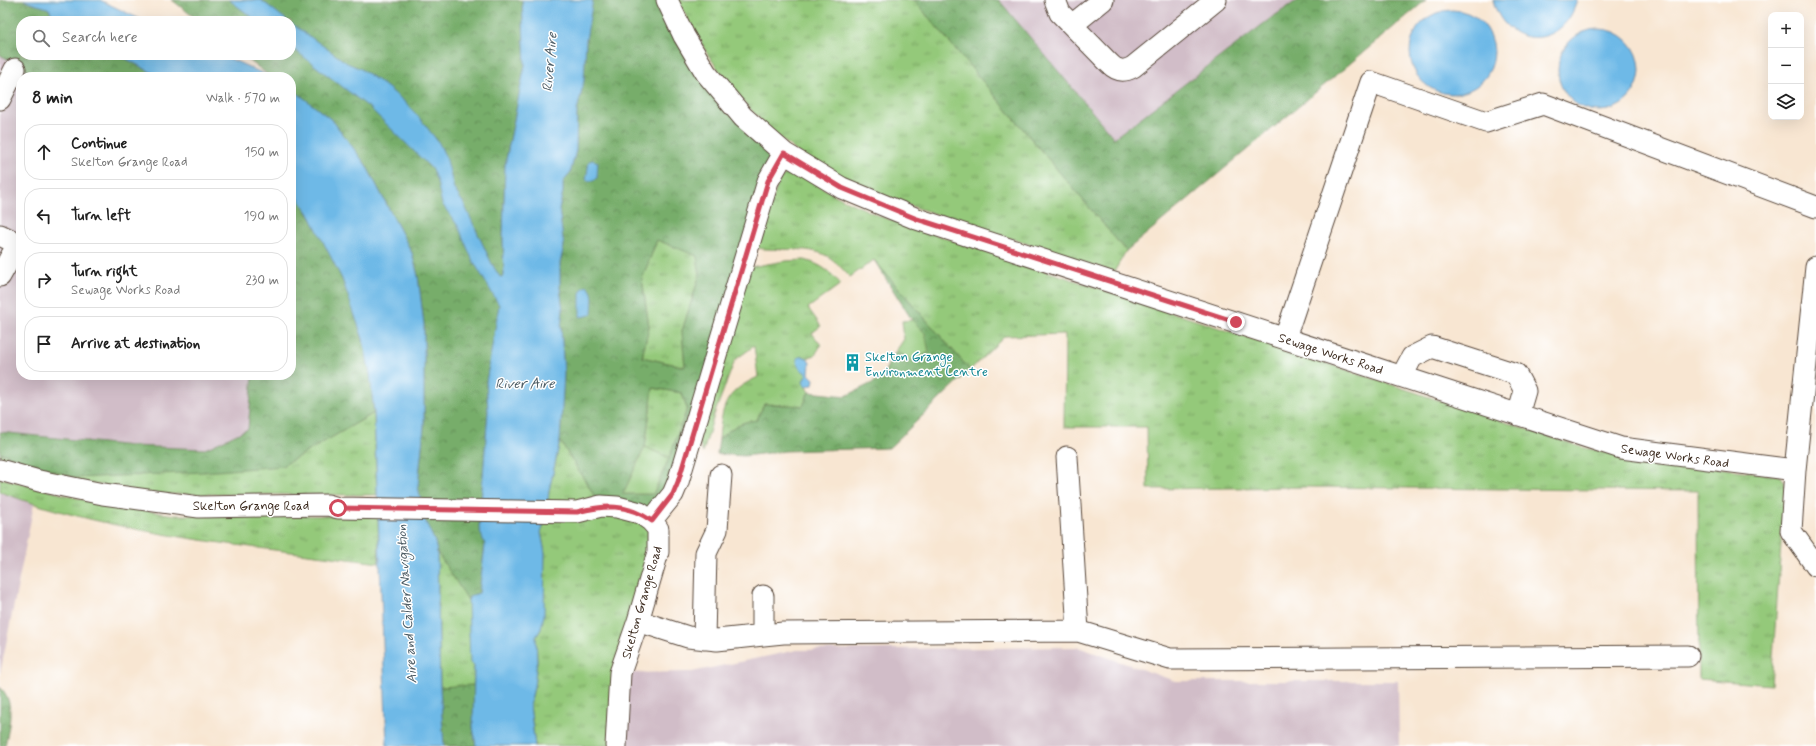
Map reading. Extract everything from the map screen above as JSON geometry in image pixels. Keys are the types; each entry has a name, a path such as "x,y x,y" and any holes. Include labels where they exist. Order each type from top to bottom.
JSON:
{"lane":[{"name":"Sewage Works Road","path":"667,0 684,36 706,73 743,117 784,153 842,188 917,219 1621,448 1794,470"},
{"path":"1054,0 1060,13 1114,67 1123,70 1129,70 1216,0"},
{"path":"1072,25 1103,0"},
{"path":"0,99 15,69"},
{"path":"1285,338 1371,82 1486,122 1543,104 1816,207"},
{"path":"652,521 673,494 678,482 768,181 784,153"},
{"path":"0,276 13,241"},
{"path":"1816,267 1794,470 1791,531 1816,566"},
{"path":"1402,376 1412,357 1432,347 1516,374 1525,391 1518,415"},
{"path":"1067,457 1078,631"},
{"name":"Skelton Grange Road","path":"0,470 39,481 103,494 199,507 328,505 338,508 577,512 601,506 617,507 640,512 652,521 658,529 658,552 638,621 620,673 616,746"},
{"path":"704,638 706,553 717,530 721,475"},
{"path":"763,596 763,635"},
{"path":"638,621 688,637 717,640 783,633 1078,631 1170,660 1688,656"}],"shaded area":[{"path":"999,0 1298,0 1271,18 1114,138"},
{"path":"0,55 31,72 16,72 16,380 253,380 248,429 205,449 132,446 0,432"},
{"path":"0,492 34,504 0,674"},
{"path":"1078,647 1175,681 1398,681 1399,746 610,746 620,673 692,672 797,650"}],"green space":[{"path":"0,0 24,0 31,4 43,6 49,9 53,16 16,16 16,60 128,60 151,72 31,72 0,55"},
{"path":"172,0 522,0 525,65 505,165 503,238 504,269 498,317 486,382 488,411 479,528 485,544 479,593 470,596 468,600 437,552 435,542 425,520 418,486 424,427 424,324 418,276 412,253 366,165 333,121 296,92 296,72 264,72 249,60 296,60 296,16 193,16"},
{"path":"592,0 667,0 684,36 784,153 661,510 601,506 560,441 564,374 561,327 563,310 560,288 560,263 564,246 559,209 563,192 563,182 570,174 576,150 577,111 584,81 586,40","holes":["657,240 697,256 700,274 682,331 685,367 642,357 649,327 642,279","653,388 682,393 687,409 669,458 653,494 623,494 645,447"]},
{"path":"677,0 914,0 1126,251 1114,272 896,201 851,182 807,160 769,129 736,94 708,55"},
{"path":"914,0 999,0 1114,138 1271,18 1298,0 1426,0 1126,251"},
{"path":"793,172 842,199 882,217 1584,448 1633,457 1781,476 1785,483 1785,488 1771,685 1699,679 1698,491 1308,487 1148,489 1147,427 1064,427 1065,334 1005,336 970,370 874,260 850,277 833,260 819,253 802,250 757,248 779,180 785,174"},
{"path":"296,194 330,253 350,300 365,348 371,378 374,413 282,466 203,472 76,478 0,453 0,432 132,446 205,449 248,429 253,380 296,380"},
{"path":"657,240 697,255 700,274 682,331 685,367 642,357 649,327 642,279"},
{"path":"805,260 825,269 841,284 808,308 821,326 812,333 821,345 815,355 807,358 802,356 807,374 803,382 809,392 803,406 764,404 757,420 745,422 736,426 719,439 722,417 727,401 738,388 758,377 754,346 735,360 714,415 703,453 697,437 750,267 785,261"},
{"path":"874,260 970,370 889,448 786,451 744,456 717,454 719,439 736,426 745,422 757,420 764,404 803,406 809,392 846,396 882,378 891,358 896,351 913,361 925,333 912,320"},
{"path":"912,320 925,333 929,352 913,361 896,351 904,339 902,321"},
{"path":"452,373 474,665 473,727 476,746 444,746 440,687 437,552 435,542"},
{"path":"653,388 682,393 687,409 669,458 645,447"},
{"path":"374,413 377,495 156,494 75,481 0,462 0,453 76,478 282,466"},
{"path":"560,441 601,506 651,521 638,621 616,746 535,746 530,705 537,661 536,637 541,629 545,553 541,532 546,518 549,491"},
{"path":"645,447 669,458 653,494 623,494"},
{"path":"0,478 96,503 175,515 378,516 379,563 187,538 92,520 0,492"},
{"path":"474,685 473,727 476,746 444,746 440,687"},
{"path":"0,687 5,693 10,707 5,746 0,746"}],"water":[{"path":"24,0 100,0 134,16 53,16 49,9"},
{"path":"229,0 261,0 282,16 250,16"},
{"name":"River Aire","path":"522,0 593,0 586,40 584,81 577,111 576,150 570,174 563,182 563,192 559,209 564,246 560,263 560,288 563,310 561,327 564,374 560,441 549,491 546,518 541,532 545,553 544,615 541,629 536,637 537,661 530,705 535,746 476,746 473,727 474,665 470,663 468,600 470,596 479,593 485,545 479,528 488,411 486,382 499,305 472,259 458,226 442,204 437,182 432,169 371,109 296,51 296,27 347,63 361,69 387,87 406,103 422,121 439,143 447,160 454,189 464,204 492,264 500,277 504,276 503,238 505,165 525,65"},
{"path":"1493,0 1577,0 1570,16 1560,28 1548,35 1535,38 1521,35 1509,28 1500,16"},
{"path":"1452,10 1468,13 1482,22 1491,36 1494,52 1491,68 1482,82 1468,91 1452,94 1436,91 1422,82 1413,68 1410,52 1413,36 1422,22 1436,13"},
{"path":"1591,29 1607,29 1622,36 1633,47 1640,62 1640,78 1637,86 1628,99 1615,108 1607,111 1591,111 1576,104 1565,93 1558,78 1558,62 1565,47 1576,36"},
{"path":"128,60 233,60 260,72 151,72"},
{"name":"Aire and Calder Navigation","path":"296,92 333,121 366,165 412,253 418,276 424,324 424,427 418,486 425,520 435,542 437,552 440,687 444,746 387,746 374,413 370,374 363,339 342,279 309,214 296,194"},
{"path":"593,160 598,162 597,178 593,181 586,180 589,161"},
{"path":"587,286 593,295 592,314 580,317 580,293 583,288"},
{"path":"802,356 807,358 810,363 809,374 814,379 813,385 805,386 803,381 807,374 800,368 797,358"}],"place":[{"name":"Skelton Grange Environment Centre","path":"852,363"}],"route":[{"path":"338,508 577,512 601,506 617,507 640,512 652,521 673,494 678,482 768,181 784,153 842,188 917,219 1236,322"}]}
